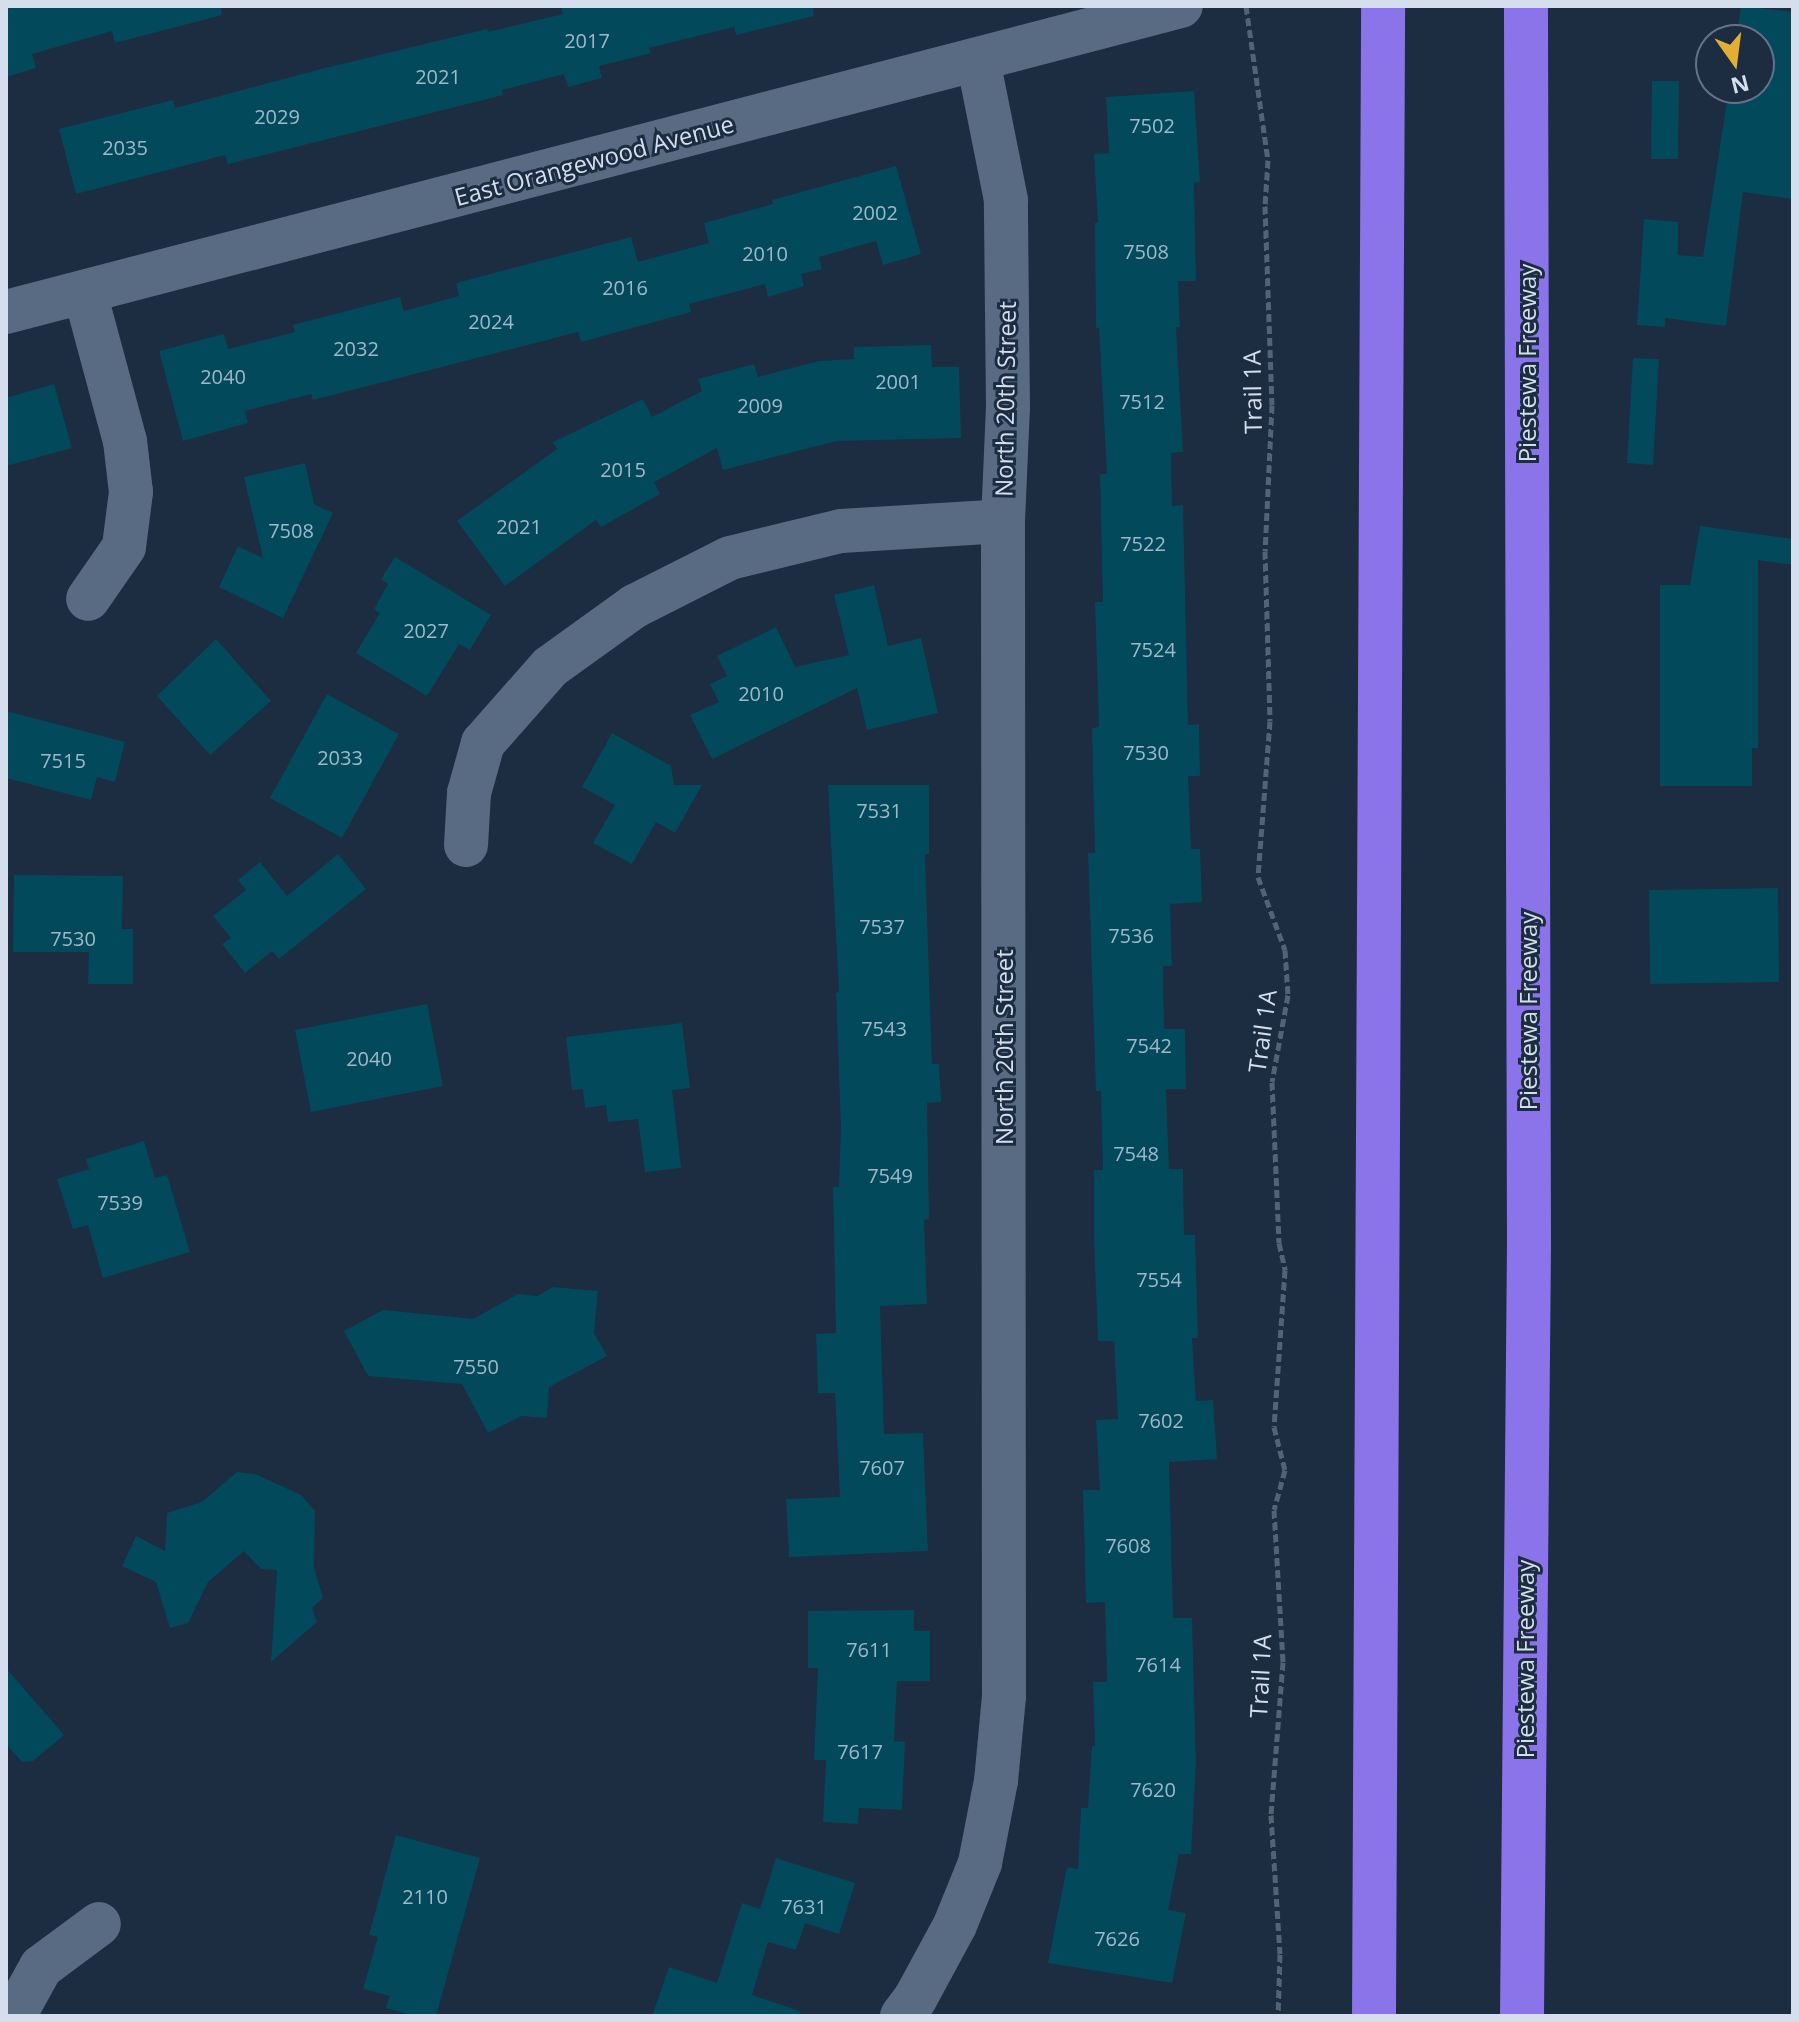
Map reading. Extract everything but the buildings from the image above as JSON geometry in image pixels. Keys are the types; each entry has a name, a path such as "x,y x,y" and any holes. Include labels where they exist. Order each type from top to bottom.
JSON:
{"highway":[{"path":"1374,2016 1383,6"},
{"name":"Piestewa Freeway","path":"1522,2016 1529,1247 1526,6"}],"street":[{"name":"East Orangewood Avenue","path":"6,312 1181,6"},
{"name":"North 20th Street","path":"902,2016 915,1999 955,1925 980,1863 996,1781 1004,1697 1003,521 1008,408 1006,200 978,60"},
{"path":"85,293 125,441 131,492 124,547 88,599"},
{"path":"466,845 469,793 483,743 550,667 635,606 730,558 841,531 1003,521"},
{"path":"14,2016 41,1967 99,1924"}],"path":[{"name":"Trail 1A","path":"1246,6 1268,160 1265,206 1272,405 1265,551 1270,721 1258,877 1285,950 1288,995 1272,1082 1279,1243 1285,1270 1274,1427 1285,1470 1274,1510 1283,1662 1271,1815 1280,1954 1278,2016"}]}
